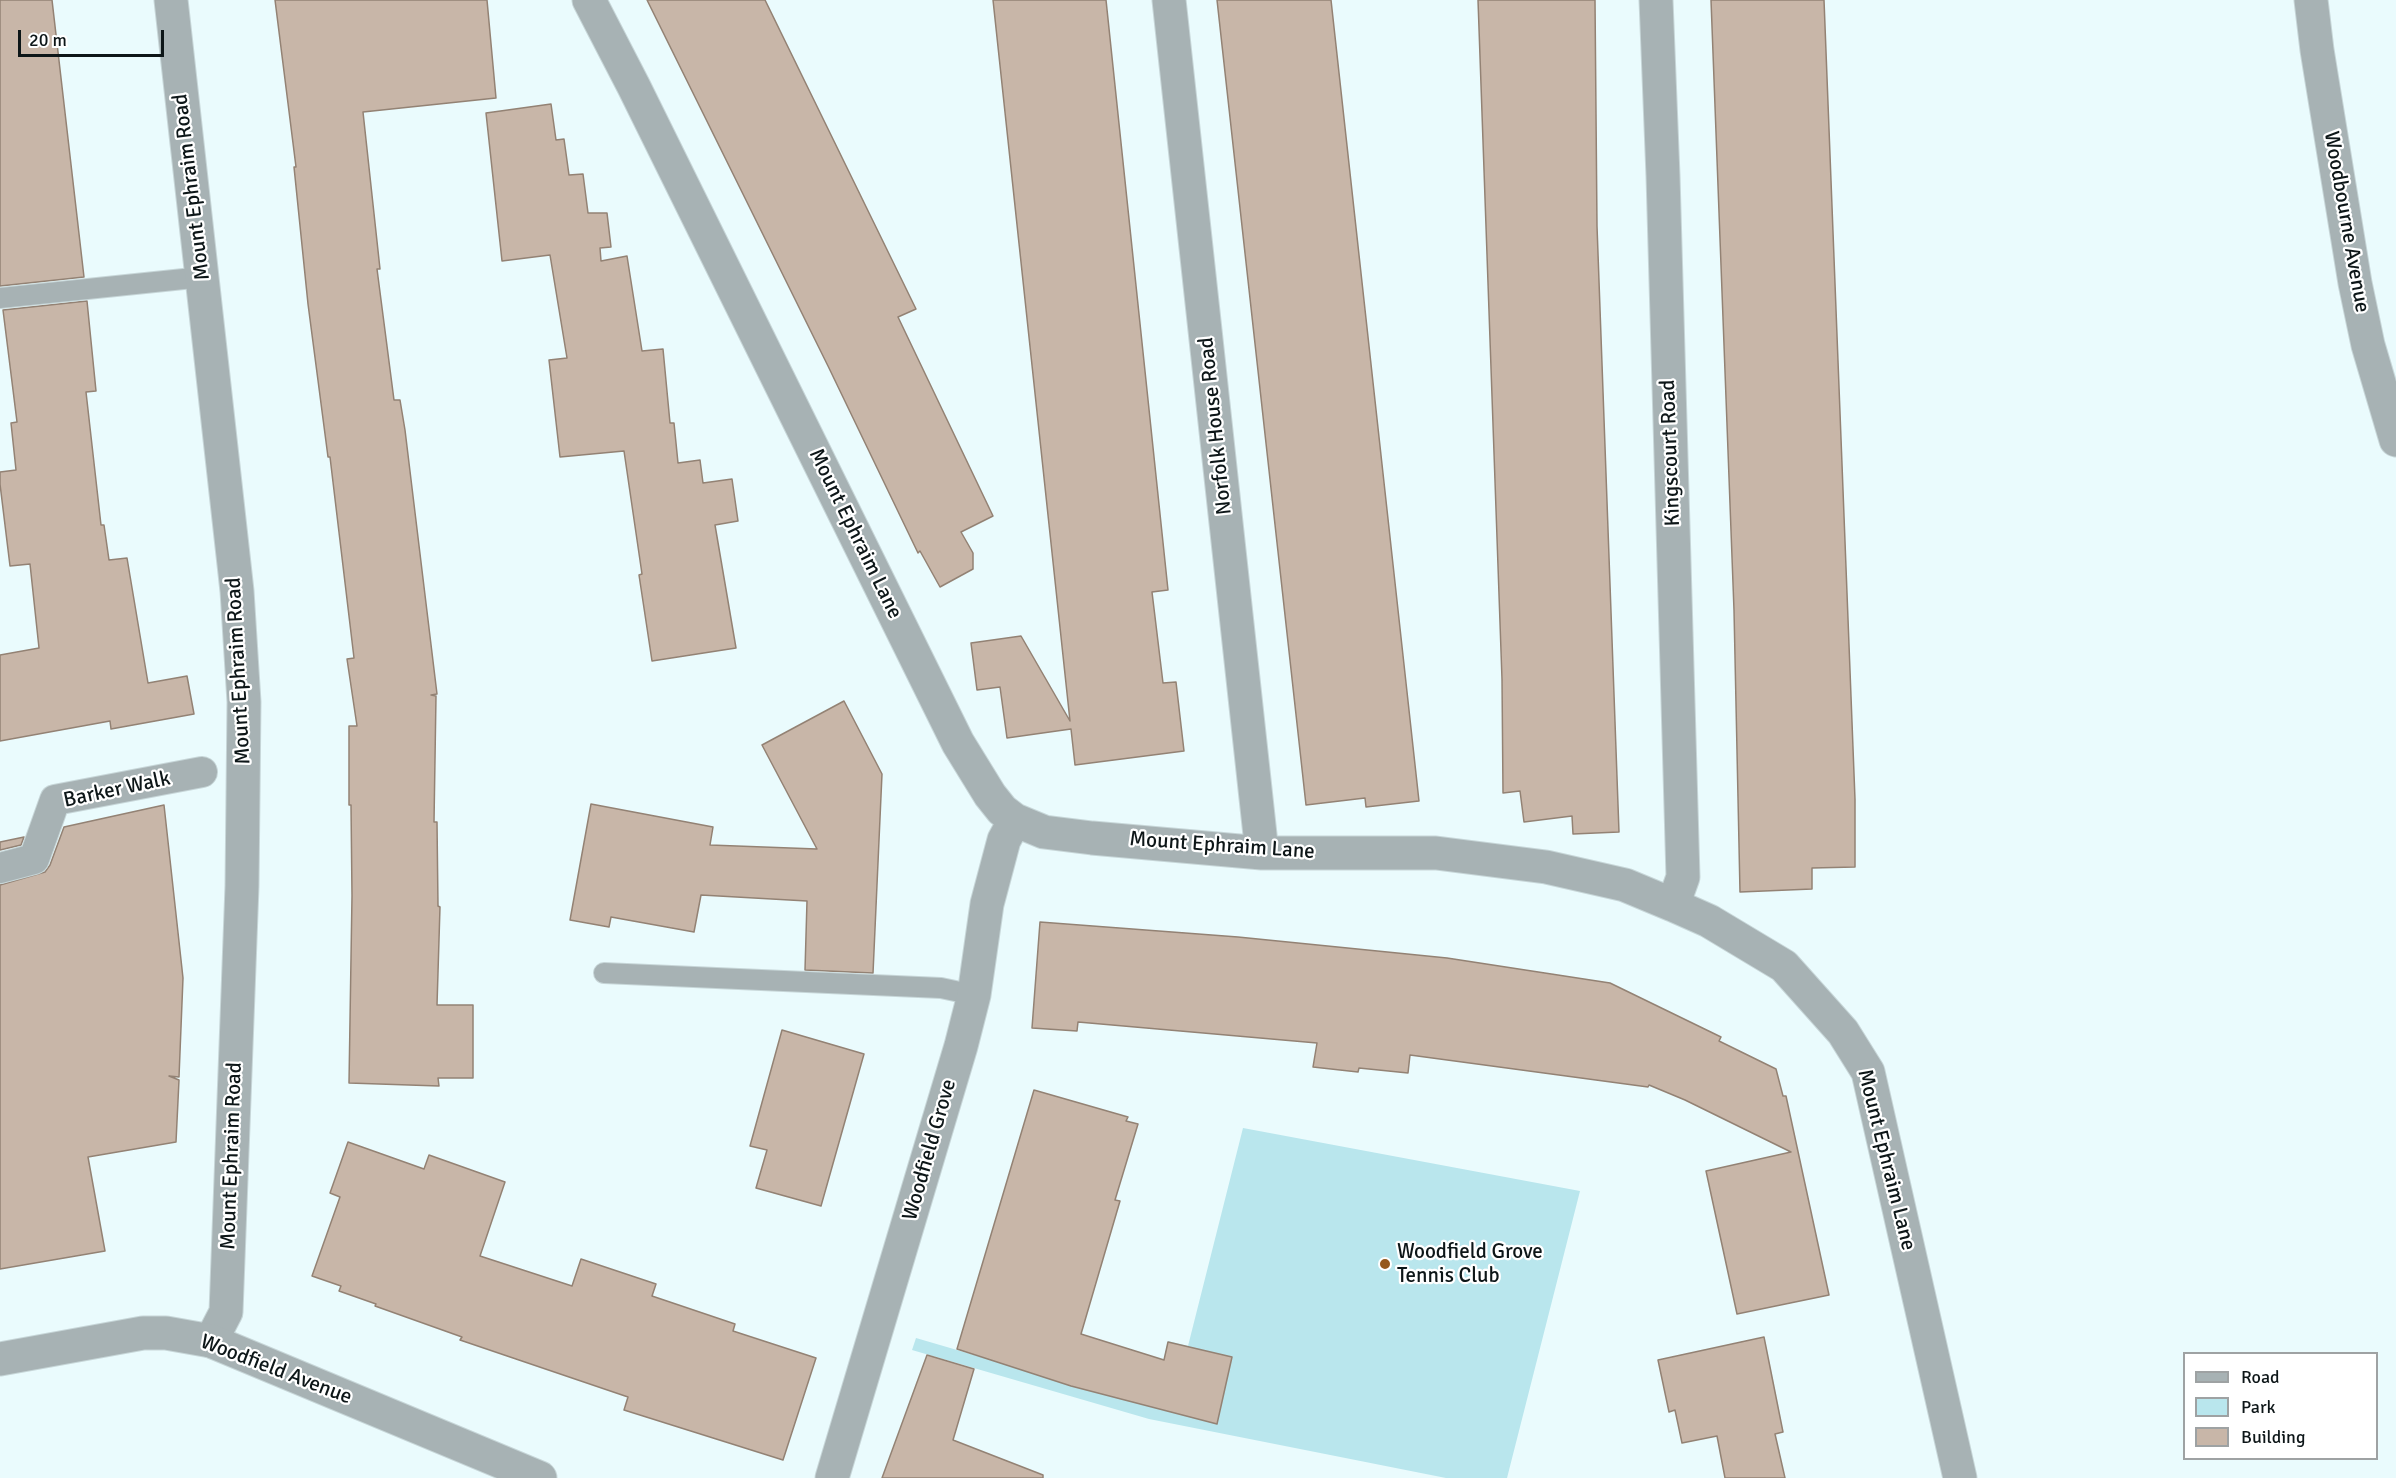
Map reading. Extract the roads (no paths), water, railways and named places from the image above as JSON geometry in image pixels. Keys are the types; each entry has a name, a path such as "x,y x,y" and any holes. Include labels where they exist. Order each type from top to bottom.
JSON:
{"street":[{"name":"Mount Ephraim Road","path":"171,0 237,591 244,702 242,886 226,1312 211,1341"},
{"name":"Mount Ephraim Lane","path":"589,0 958,743 990,795 1015,819 1044,832 1262,853 1436,853 1524,864 1625,885 1709,921 1784,966 1843,1032 1868,1072 1960,1478"},
{"name":"Norfolk House Road","path":"1169,0 1262,853"},
{"name":"Kingscourt Road","path":"1656,0 1664,176 1683,878 1673,904"},
{"name":"Woodbourne Avenue","path":"2312,0 2317,50 2355,283 2368,345 2396,440"},
{"name":"Barker Walk","path":"0,868 34,859 55,801 202,772"},
{"name":"Woodfield Grove","path":"832,1478 961,1046 974,995 987,904 1004,840 1015,819"},
{"name":"Woodfield Avenue","path":"0,1359 143,1334 165,1333 211,1341 540,1478"}],"lane":[{"path":"0,298 203,278"},
{"path":"604,973 941,988 974,995"}],"place":[{"name":"Woodfield Grove Tennis Club","path":"1385,1264"}]}
